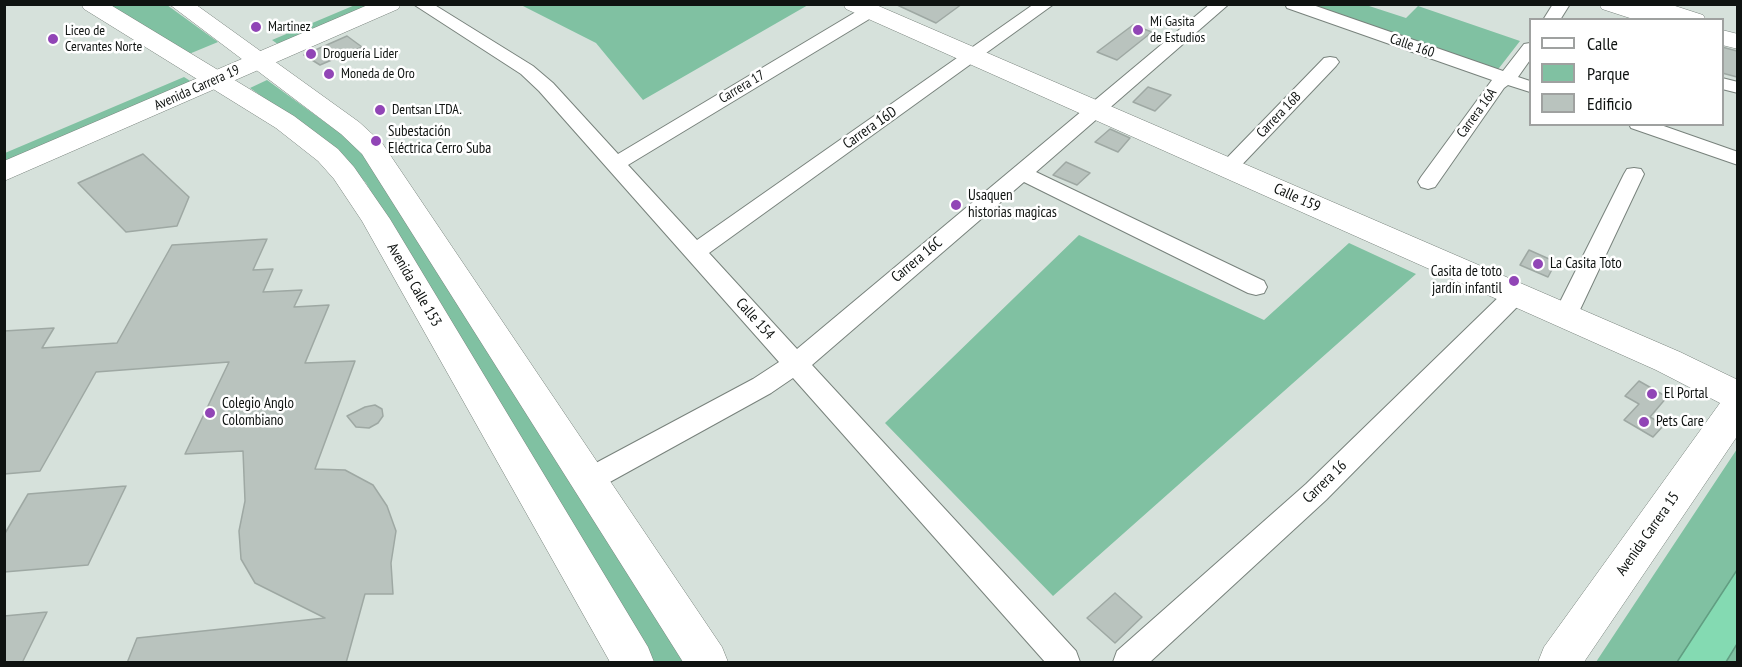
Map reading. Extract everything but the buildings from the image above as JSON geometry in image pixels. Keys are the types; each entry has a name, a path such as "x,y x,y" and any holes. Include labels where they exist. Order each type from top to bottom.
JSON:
{"main road":[{"name":"Avenida Calle 153","path":"92,4 308,138 328,155 354,186 633,663"},
{"path":"180,4 350,128 372,148 707,663"},
{"name":"Avenida Carrera 19","path":"249,55 344,4"},
{"name":"Avenida Carrera 19","path":"4,172 249,55 390,4"},
{"path":"1610,4 1655,18"},
{"path":"1643,4 1688,18"},
{"name":"Calle 159","path":"862,8 1668,361 1737,396"},
{"name":"Avenida Carrera 19","path":"4,149 206,74"},
{"name":"Avenida Carrera 15","path":"1559,663 1737,406"}],"street":[{"name":"Calle 154","path":"421,4 527,70 546,87 1065,663"},
{"name":"Carrera 16D","path":"695,252 1046,4"},
{"name":"Carrera 16C","path":"589,480 762,386 796,364 1221,4"},
{"name":"Calle 160","path":"1293,4 1529,87"},
{"path":"1552,18 1562,4"},
{"name":"Carrera 17","path":"615,164 862,8"},
{"name":"Carrera 16A","path":"1428,182 1498,84 1513,72 1529,49"},
{"name":"Carrera 16B","path":"1228,168 1330,62"},
{"path":"1649,126 1682,132 1737,159"},
{"path":"1021,173 1256,287"},
{"path":"1564,316 1634,174"},
{"name":"Carrera 16","path":"1128,663 1316,492 1516,294"}],"green space":[{"path":"105,5 167,5 218,42 189,54"},
{"path":"355,5 382,5 282,47 272,40"},
{"path":"521,5 808,5 643,100 596,43"},
{"path":"1306,5 1366,5 1406,18 1418,6 1520,41 1496,72"},
{"path":"184,77 192,82 5,167 5,153"},
{"path":"267,80 351,141 369,157 691,662 645,662 559,518 366,183 336,149 250,88"},
{"path":"1079,235 1264,320 1349,243 1416,274 1053,596 885,423"},
{"path":"1737,449 1737,662 1596,662"}],"shaded area":[{"path":"1737,570 1737,644 1726,662 1677,662"}],"place":[{"name":"Martinez","path":"256,27"},
{"name":"Mi Gasita de Estudios","path":"1138,30"},
{"name":"Liceo de Cervantes Norte","path":"53,39"},
{"name":"Droguería Lider","path":"311,54"},
{"name":"Moneda de Oro","path":"329,74"},
{"name":"Dentsan LTDA.","path":"380,110"},
{"name":"Subestación Eléctrica Cerro Suba","path":"376,141"},
{"name":"Usaquen historias magicas","path":"956,205"},
{"name":"La Casita Toto","path":"1538,264"},
{"name":"Casita de toto jardín infantil","path":"1514,281"},
{"name":"El Portal","path":"1652,394"},
{"name":"Colegio Anglo Colombiano","path":"210,413"},
{"name":"Pets Care","path":"1644,422"}]}
